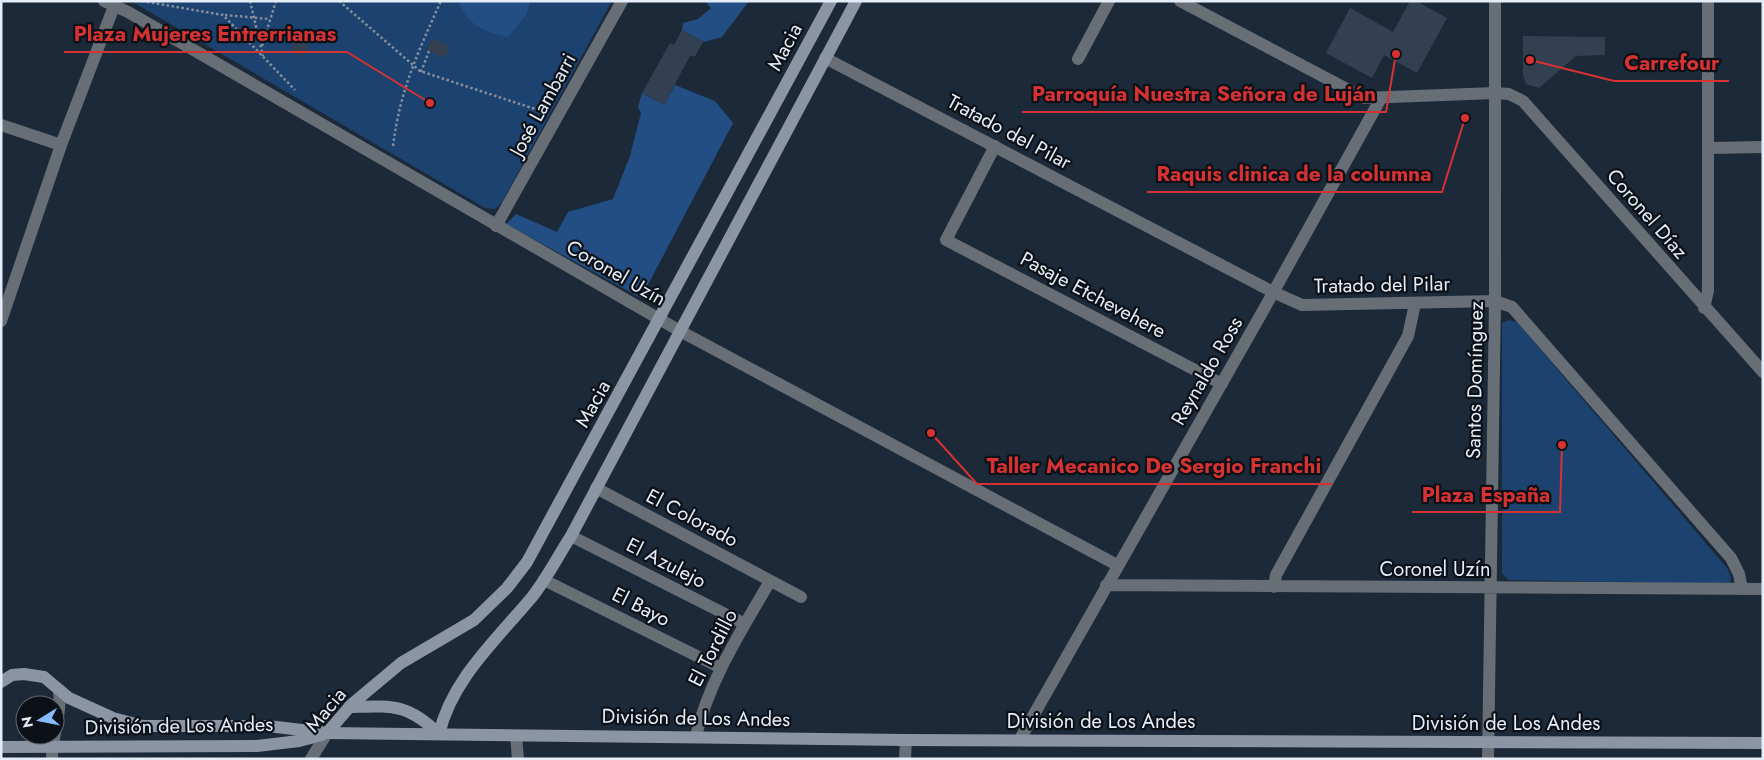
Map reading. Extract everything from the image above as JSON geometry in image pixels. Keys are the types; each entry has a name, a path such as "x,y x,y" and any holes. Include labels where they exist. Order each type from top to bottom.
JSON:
{"street":[{"name":"José Lambarri","path":"496,226 622,1"},
{"name":"Macia","path":"311,759 327,733 349,707 401,663 474,620 516,578 532,553 660,320 831,1"},
{"name":"Macia","path":"439,734 444,713 452,697 544,580 571,536 856,1"},
{"path":"1078,59 1109,1"},
{"name":"Coronel Díaz","path":"1180,1 1364,98 1495,93 1509,94 1523,101 1704,308 1763,372"},
{"name":"Santos Domínguez","path":"1488,759 1496,1"},
{"path":"1704,308 1708,291 1708,1"},
{"name":"Coronel Uzín","path":"111,2 660,320 1117,565"},
{"path":"1,321 111,2"},
{"name":"Tratado del Pilar","path":"825,58 1273,292 1302,305 1502,302 1519,313 1716,541 1730,558 1739,574 1742,589"},
{"name":"Reynaldo Ross","path":"1020,739 1117,565 1222,384 1381,98"},
{"path":"1,125 61,145"},
{"name":"Pasaje Etchevehere","path":"995,146 946,240 1222,384"},
{"path":"1708,148 1763,147"},
{"path":"1274,587 1276,575 1408,336 1415,304"},
{"name":"El Colorado","path":"596,488 801,597"},
{"name":"El Azulejo","path":"571,536 745,624"},
{"name":"El Bayo","path":"544,580 721,668"},
{"name":"El Tordillo","path":"696,736 701,713 721,668 770,581"},
{"name":"Coronel Uzín","path":"1106,585 1763,589"},
{"name":"División de Los Andes","path":"1,682 12,675 34,674 44,677 69,698 113,718 143,726 268,726 327,733 906,740 1763,743"},
{"path":"52,752 61,706 59,690"},
{"path":"349,707 374,706 409,710 422,717 439,734"},
{"name":"División de Los Andes","path":"3,744 52,752 257,746 299,741 327,733"},
{"path":"516,736 518,759"},
{"path":"906,740 906,759"}],"path":[{"path":"142,1 223,15 270,19"},
{"path":"250,1 263,57"},
{"path":"261,47 276,1"},
{"path":"339,1 421,72 544,112"},
{"path":"393,146 403,91 441,1"},
{"path":"223,15 295,90"},
{"path":"421,72 430,51"}],"shaded area":[{"path":"131,1 612,1 502,202 495,209 485,208"},
{"path":"458,1 531,1 526,15 508,37 491,33 471,22"},
{"path":"705,1 749,1 722,37 703,42 682,30 683,23 698,19 711,8"},
{"path":"675,85 715,101 733,123 641,298 506,224 516,214 557,232 568,212 613,199 630,156 641,113 638,107 642,93 664,105"},
{"path":"1509,320 1517,322 1727,568 1731,577 1730,584 1508,580 1502,573 1502,323"}],"building":[{"path":"1410,1 1416,1 1447,18 1417,73 1384,55 1372,78 1326,53 1350,8 1393,32"},
{"path":"682,30 703,42 695,56 690,56 664,105 642,93 670,43 674,45"},
{"path":"1523,36 1605,37 1605,55 1576,56 1539,88 1526,84 1523,75"},
{"path":"432,38 450,46 445,58 426,50"},
{"path":"300,39 306,41 308,47 306,53 300,55 294,53 292,47 294,41"}],"place":[{"name":"Parroquía Nuestra Señora de Luján","path":"1396,54"},
{"name":"Carrefour","path":"1530,60"},
{"name":"Plaza Mujeres Entrerrianas","path":"430,103"},
{"name":"Raquis clinica de la columna","path":"1465,118"},
{"name":"Taller Mecanico De Sergio Franchi","path":"931,433"},
{"name":"Plaza España","path":"1562,445"}]}
